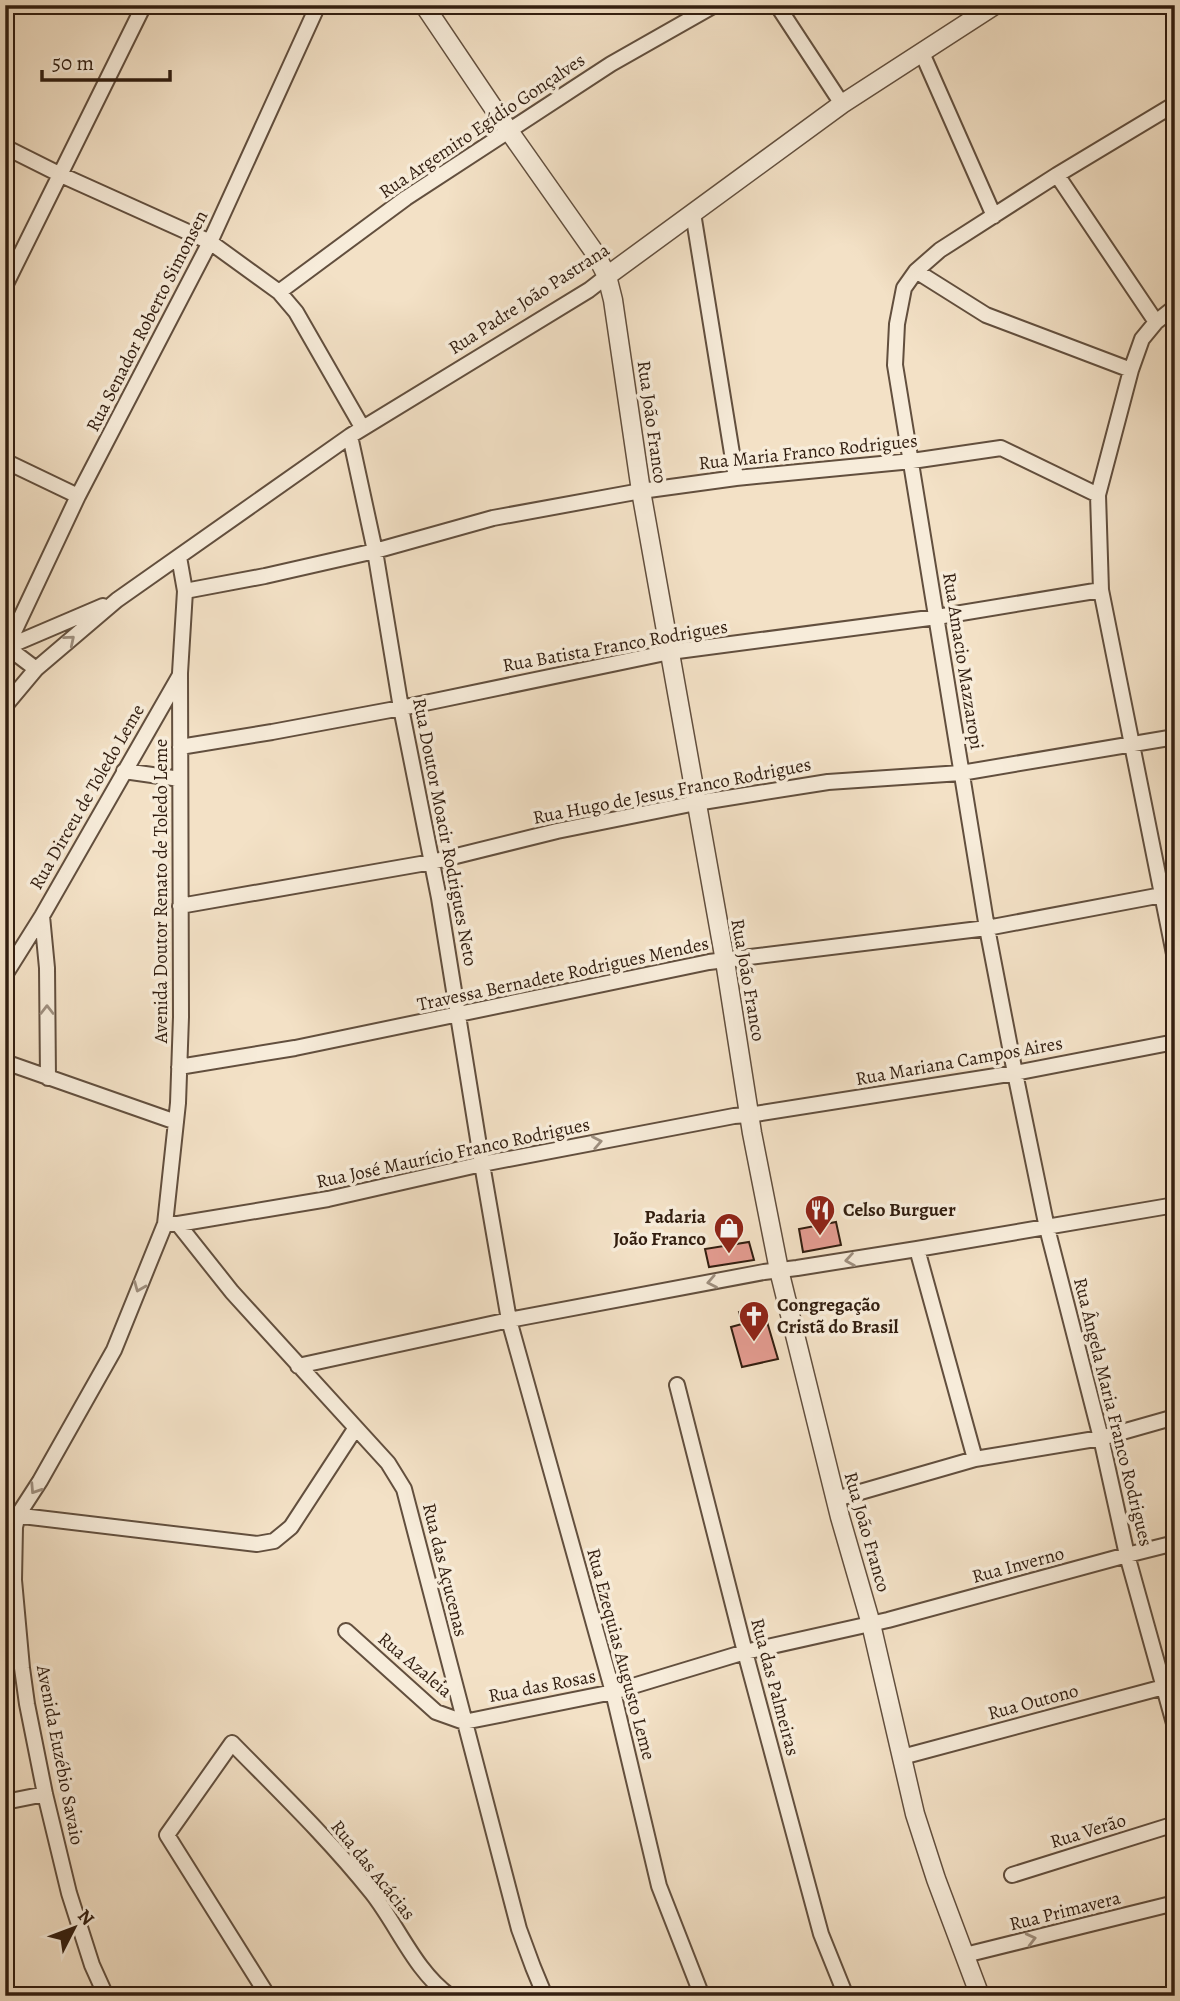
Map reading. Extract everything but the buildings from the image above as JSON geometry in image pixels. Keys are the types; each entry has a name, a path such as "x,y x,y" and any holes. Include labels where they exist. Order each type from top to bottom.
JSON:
{"street":[{"path":"5,286 144,5"},
{"name":"Rua Senador Roberto Simonsen","path":"6,649 78,496 210,242 318,5"},
{"name":"Rua João Franco","path":"424,5 595,253 607,276 613,300 641,491 779,1270 836,1499 871,1624 915,1814 980,1996"},
{"name":"Rua Argemiro Egídio Gonçalves","path":"279,292 406,198 611,64 715,5"},
{"path":"777,5 842,104"},
{"name":"Rua Padre João Pastrana","path":"5,706 36,669 117,600 362,427 589,290 842,104 995,5"},
{"path":"922,53 994,216"},
{"name":"Rua Amacio Mazzaropi","path":"1048,1228 987,928 961,773 895,365 897,324 904,288 916,271 940,250 1175,104"},
{"path":"5,147 210,242 279,292 296,312 362,427"},
{"path":"1057,175 1156,322"},
{"path":"693,213 736,478"},
{"path":"916,271 986,315 1131,369"},
{"path":"1175,307 1156,322 1142,339 1131,369 1098,495 1101,590 1175,959"},
{"name":"Rua Doutor Moacir Rodrigues Neto","path":"349,436 375,551 401,708 432,862 509,1320"},
{"name":"Rua Maria Franco Rodrigues","path":"185,591 375,551 493,518 641,491 736,478 912,461 1000,448 1098,495"},
{"path":"5,461 78,496"},
{"name":"Avenida Doutor Renato de Toledo Leme","path":"11,1514 40,1481 114,1350 172,1224 179,1067 180,674 185,591 178,557"},
{"name":"Rua Batista Franco Rodrigues","path":"180,747 401,708 670,652 937,617 1101,590"},
{"name":"Rua Padre João Pastrana","path":"6,649 117,600"},
{"path":"6,649 36,669"},
{"name":"Rua Dirceu de Toledo Leme","path":"5,975 42,916 180,674"},
{"name":"Rua Hugo de Jesus Franco Rodrigues","path":"180,906 432,862 557,831 696,803 828,782 961,773 1175,737"},
{"path":"124,771 180,779"},
{"name":"Travessa Bernadete Rodrigues Mendes","path":"179,1067 295,1048 709,962 987,928 1162,895"},
{"path":"42,916 47,968 47,1078"},
{"name":"Rua Mariana Campos Aires","path":"750,1115 1015,1073 1175,1042"},
{"path":"5,1062 176,1122"},
{"name":"Rua José Maurício Franco Rodrigues","path":"172,1224 328,1199 482,1164 750,1115"},
{"path":"298,1366 509,1320 779,1270 1048,1228 1175,1205"},
{"name":"Rua das Açucenas","path":"172,1224 387,1463 404,1489 519,1929 545,1996"},
{"name":"Rua Ângela Maria Franco Rodrigues","path":"1048,1228 1101,1438 1127,1555 1169,1685 1175,1727"},
{"path":"917,1249 975,1459"},
{"name":"Rua Ezequias Augusto Leme","path":"509,1320 613,1692 659,1886 702,1996"},
{"name":"Rua das Palmeiras","path":"677,1385 821,1934 846,1996"},
{"path":"836,1499 975,1459 1101,1438 1175,1417"},
{"path":"11,1514 257,1545 274,1541 291,1527 355,1429"},
{"name":"Avenida Euzébio Savaio","path":"11,1514 15,1527 14,1580 27,1704 69,1893 92,1965 106,1996"},
{"name":"Rua Inverno","path":"871,1624 1175,1543"},
{"name":"Rua das Rosas","path":"464,1722 613,1692 745,1652 871,1624"},
{"name":"Rua Azaleia","path":"346,1631 436,1712 464,1722"},
{"name":"Rua Outono","path":"902,1757 1169,1685"},
{"name":"Rua das Acácias","path":"260,1993 166,1835 232,1744 338,1851 375,1897 426,1973 448,1995"},
{"path":"5,1802 45,1794"},
{"name":"Rua Verão","path":"1012,1875 1175,1824"},
{"name":"Rua Primavera","path":"965,1955 1175,1903"}],"place":[{"name":"Celso Burguer","path":"820,1237"},
{"name":"Padaria João Franco","path":"729,1255"},
{"name":"Congregação Cristã do Brasil","path":"754,1343"}]}
